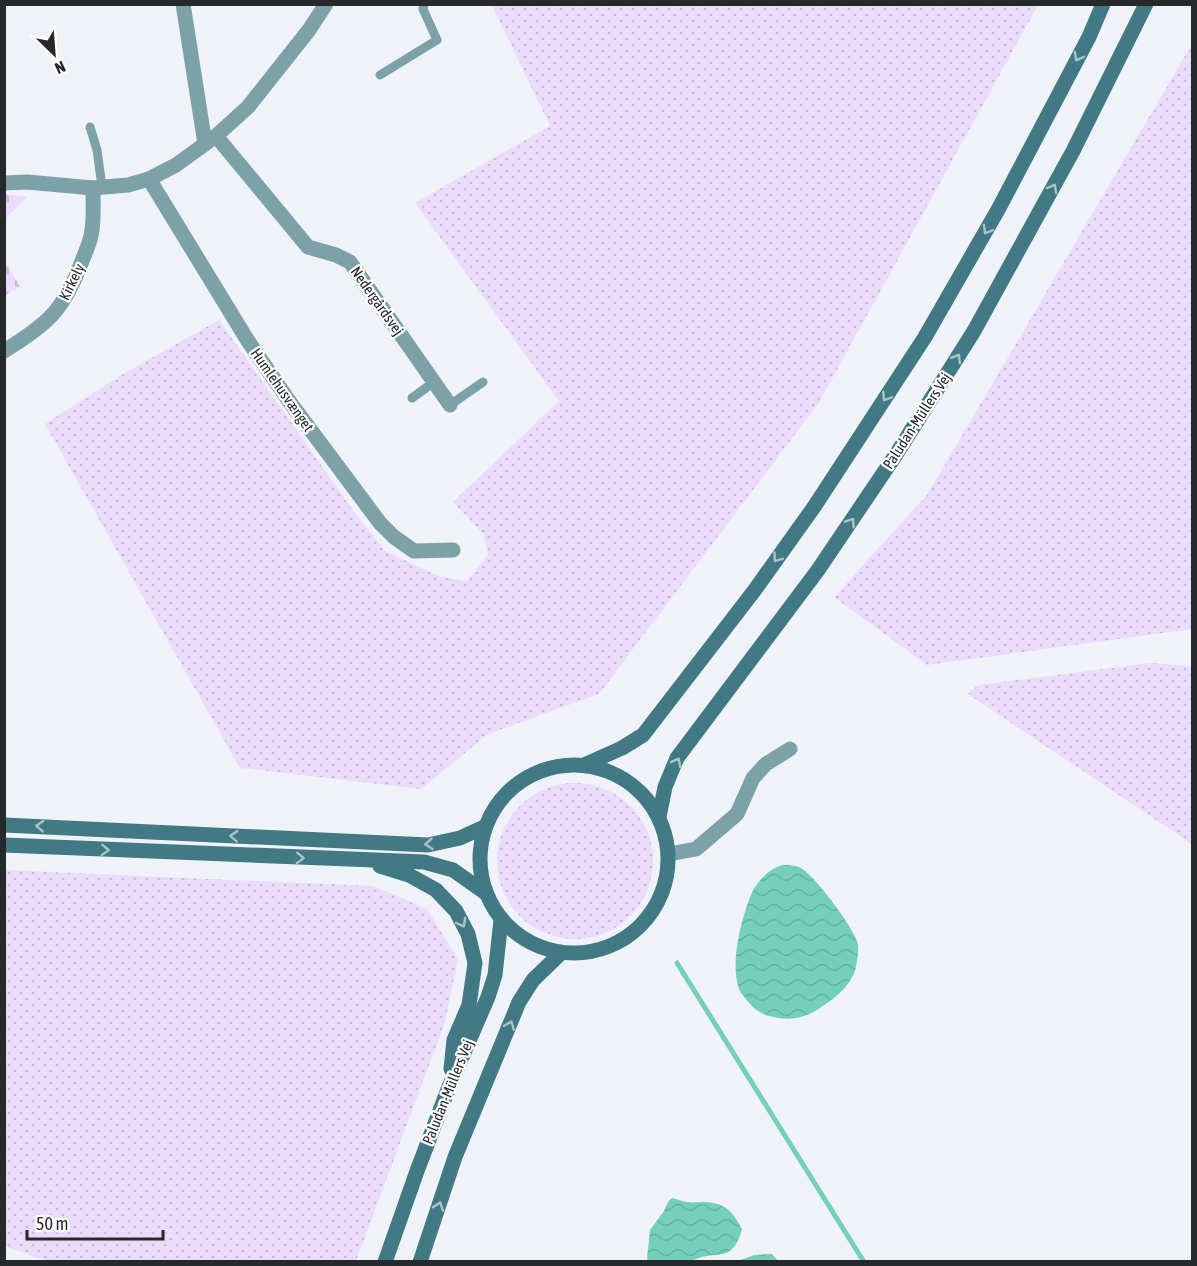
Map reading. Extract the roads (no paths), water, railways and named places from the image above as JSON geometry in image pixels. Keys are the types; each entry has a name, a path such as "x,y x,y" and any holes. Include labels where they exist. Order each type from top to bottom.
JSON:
{"street":[{"path":"183,4 211,140"},
{"path":"4,183 27,182 98,187 128,185 149,179 176,165 211,140 248,107 309,30 326,4"},
{"path":"584,765 622,748 643,735 754,591 814,507 931,327 999,208 1089,37 1103,4"},
{"name":"Paludan-Müllers Vej","path":"658,817 665,787 677,758 818,570 897,453 974,331 1073,152 1146,4"},
{"name":"Nedergårdsvej","path":"211,140 308,247 336,255 350,262 450,405"},
{"name":"Humlehusvænget","path":"149,179 248,341 283,393 380,523 394,537 414,551 453,550"},
{"name":"Kirkely","path":"4,351 31,334 55,314 72,288 92,231 98,187"},
{"path":"669,854 696,849 737,814 753,778 766,764 789,749"},
{"path":"566,765 584,765 620,776 642,794 658,817 666,835 669,854 666,882 656,907 638,929 615,944 589,953 561,953 539,948 519,937 501,920 484,892 479,870 479,848 484,827 497,803 516,784 540,771 566,765"},
{"path":"4,825 428,845 460,838 484,827"},
{"path":"4,845 424,862 453,870 484,892"},
{"path":"363,860 409,875 436,890 456,911 468,934 475,963 469,1005 454,1040 449,1087"},
{"name":"Paludan-Müllers Vej","path":"385,1262 449,1087 488,997 495,975 501,920"},
{"name":"Paludan-Müllers Vej","path":"420,1262 455,1157 519,1002 533,980 561,953"}],"lane":[{"path":"380,75 437,40 423,9 424,4"},
{"path":"90,127 97,150 98,187"},
{"path":"412,398 434,382"},
{"path":"450,405 483,382"}],"water":[{"path":"783,865 801,868 815,881 834,903 858,944 856,967 851,980 831,1000 815,1011 792,1019 770,1016 755,1009 741,993 736,975 742,921 752,893 766,874"},
{"path":"672,1198 724,1206 742,1229 733,1248 722,1254 701,1257 692,1261 648,1261 650,1230"},
{"path":"772,1254 778,1261 738,1261 754,1255"}],"waterway":[{"path":"677,963 864,1262"}]}
